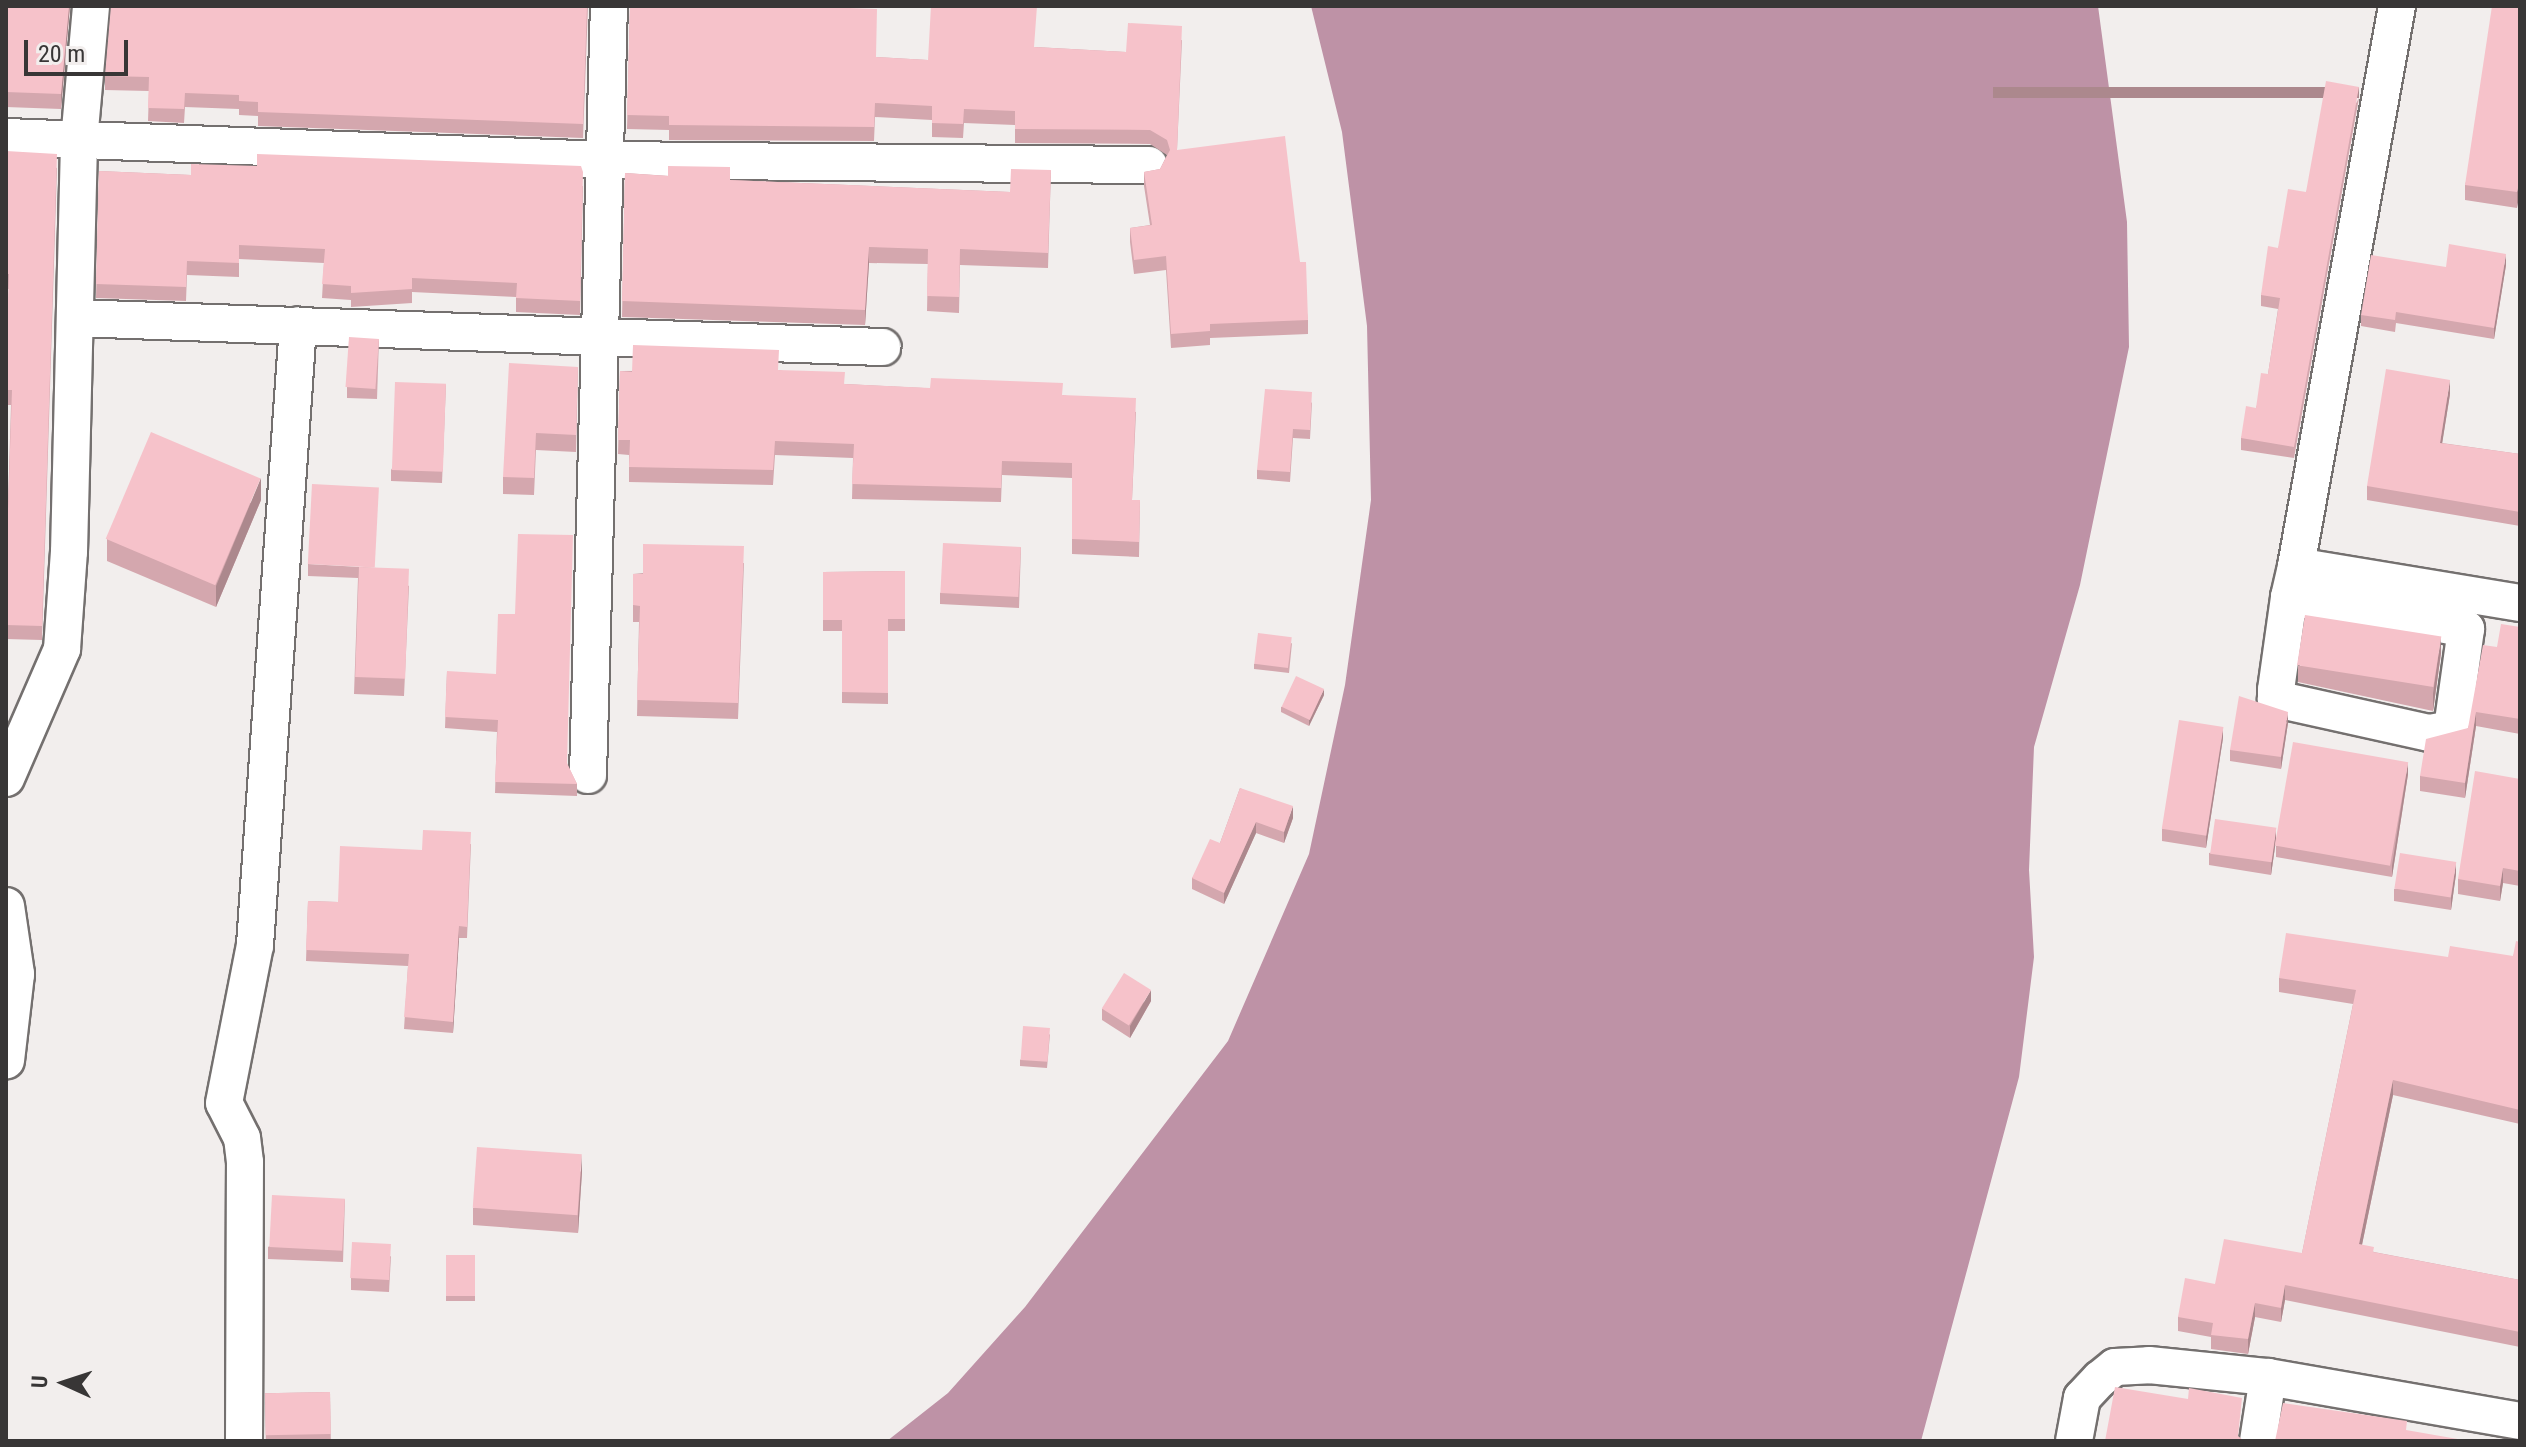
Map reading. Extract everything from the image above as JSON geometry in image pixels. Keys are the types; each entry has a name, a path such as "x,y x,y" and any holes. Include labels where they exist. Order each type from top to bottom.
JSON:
{"street":[{"path":"6,778 62,649 79,141 91,6"},
{"path":"588,775 609,6"},
{"path":"2292,581 2466,629 2452,729 2429,733 2276,699 2292,581 2397,6"},
{"path":"6,137 605,160 1149,165"},
{"path":"75,318 600,334 882,347"},
{"path":"244,1441 245,1162 242,1138 224,1103 255,945 298,325"},
{"path":"2292,581 2520,603"},
{"path":"6,906 16,974 6,1060"},
{"path":"2074,1441 2082,1398 2115,1367 2149,1365 2268,1377 2520,1421"},
{"path":"2258,1441 2268,1377"}],"shaded area":[{"path":"1311,6 2098,6 2127,222 2129,347 2080,585 2034,747 2029,870 2034,957 2019,1077 1921,1441 887,1441 948,1393 1025,1307 1228,1041 1309,854 1345,685 1371,500 1367,326 1342,132"}],"building":[{"path":"6,6 69,6 61,94 6,92"},
{"path":"111,6 587,6 583,124 258,112 258,102 239,101 239,95 185,93 184,109 148,108 149,77 105,76"},
{"path":"630,6 877,9 876,57 928,60 931,6 1037,6 1034,47 1126,52 1128,23 1182,26 1177,150 1285,136 1300,262 1306,262 1308,320 1210,324 1210,331 1171,334 1166,256 1134,260 1130,228 1152,225 1144,172 1160,169 1170,150 1167,140 1150,130 1015,129 1015,111 964,109 963,124 932,123 932,106 875,103 874,127 669,125 669,116 627,115"},
{"path":"2492,6 2520,6 2520,177 2517,192 2465,185"},
{"path":"2326,81 2359,87 2294,447 2241,438 2246,406 2256,408 2261,373 2268,374 2280,298 2261,295 2268,246 2278,248 2288,189 2306,192"},
{"path":"6,151 57,154 42,626 6,625 12,390 6,390 9,274 6,274"},
{"path":"257,154 581,166 580,301 516,298 517,283 412,278 412,289 351,293 351,286 322,284 325,249 239,245 239,263 187,261 186,287 96,284 99,171 191,175 191,164 257,166"},
{"path":"668,166 730,167 730,180 1010,192 1011,169 1051,170 1048,253 960,249 959,297 927,296 928,249 869,247 865,310 622,301 625,173 668,176"},
{"path":"2449,244 2506,254 2494,328 2396,312 2395,320 2361,315 2371,255 2446,267"},
{"path":"349,337 379,339 375,389 346,387"},
{"path":"633,345 779,350 778,370 845,372 844,384 930,388 931,378 1063,383 1062,395 1136,398 1132,500 1140,500 1139,542 1072,539 1072,463 1002,461 1001,488 852,484 854,444 775,441 773,470 629,467 630,440 618,440 620,371 632,372"},
{"path":"509,363 578,367 576,435 536,433 534,478 503,477"},
{"path":"2386,369 2450,380 2440,443 2520,454 2520,512 2367,486"},
{"path":"395,382 446,384 443,472 392,470"},
{"path":"1265,389 1312,392 1310,430 1293,429 1290,472 1257,470"},
{"path":"151,432 261,478 215,585 106,539"},
{"path":"312,484 379,488 375,567 308,564"},
{"path":"518,534 573,535 567,763 577,784 495,782 498,720 445,717 447,671 496,674 498,614 515,614"},
{"path":"943,543 1021,547 1018,597 940,593"},
{"path":"643,544 744,546 738,703 637,700 640,606 633,605 633,574 643,574"},
{"path":"359,567 409,569 405,679 355,677"},
{"path":"905,571 905,619 888,619 888,693 842,692 842,620 823,620 823,572"},
{"path":"2305,615 2441,637 2433,687 2297,665"},
{"path":"2501,624 2520,627 2520,719 2476,712 2465,783 2420,776 2426,739 2468,728 2483,645 2497,647"},
{"path":"1258,633 1292,637 1288,668 1254,664"},
{"path":"1296,676 1324,689 1310,720 1282,707"},
{"path":"2239,696 2288,712 2281,757 2230,750"},
{"path":"2179,720 2223,727 2206,836 2162,829"},
{"path":"2293,742 2408,762 2390,866 2275,845"},
{"path":"2475,771 2520,779 2520,871 2503,868 2500,886 2458,879"},
{"path":"1240,788 1293,806 1284,832 1256,822 1224,893 1192,878 1210,839 1220,843"},
{"path":"2215,819 2276,828 2272,862 2210,854"},
{"path":"423,830 471,832 467,927 459,926 453,1022 404,1017 409,954 306,950 308,901 338,902 340,846 422,850"},
{"path":"2400,853 2456,862 2451,897 2394,889"},
{"path":"2286,933 2448,957 2450,946 2513,956 2516,941 2520,942 2520,1110 2393,1080 2359,1244 2374,1247 2373,1252 2520,1280 2520,1332 2285,1285 2281,1308 2255,1303 2248,1339 2211,1335 2213,1323 2178,1317 2185,1278 2215,1284 2224,1239 2302,1253 2356,990 2279,978"},
{"path":"1124,973 1151,990 1129,1026 1102,1009"},
{"path":"1023,1026 1050,1028 1048,1062 1021,1060"},
{"path":"477,1147 582,1154 577,1215 473,1208"},
{"path":"272,1195 345,1199 342,1251 269,1247"},
{"path":"352,1242 391,1244 389,1280 350,1278"},
{"path":"446,1255 475,1255 475,1296 446,1296"},
{"path":"2115,1387 2188,1399 2189,1388 2242,1398 2238,1436 2244,1441 2105,1441"},
{"path":"330,1392 331,1434 266,1435 265,1393"},
{"path":"2283,1403 2407,1421 2406,1430 2469,1441 2275,1441"}]}
